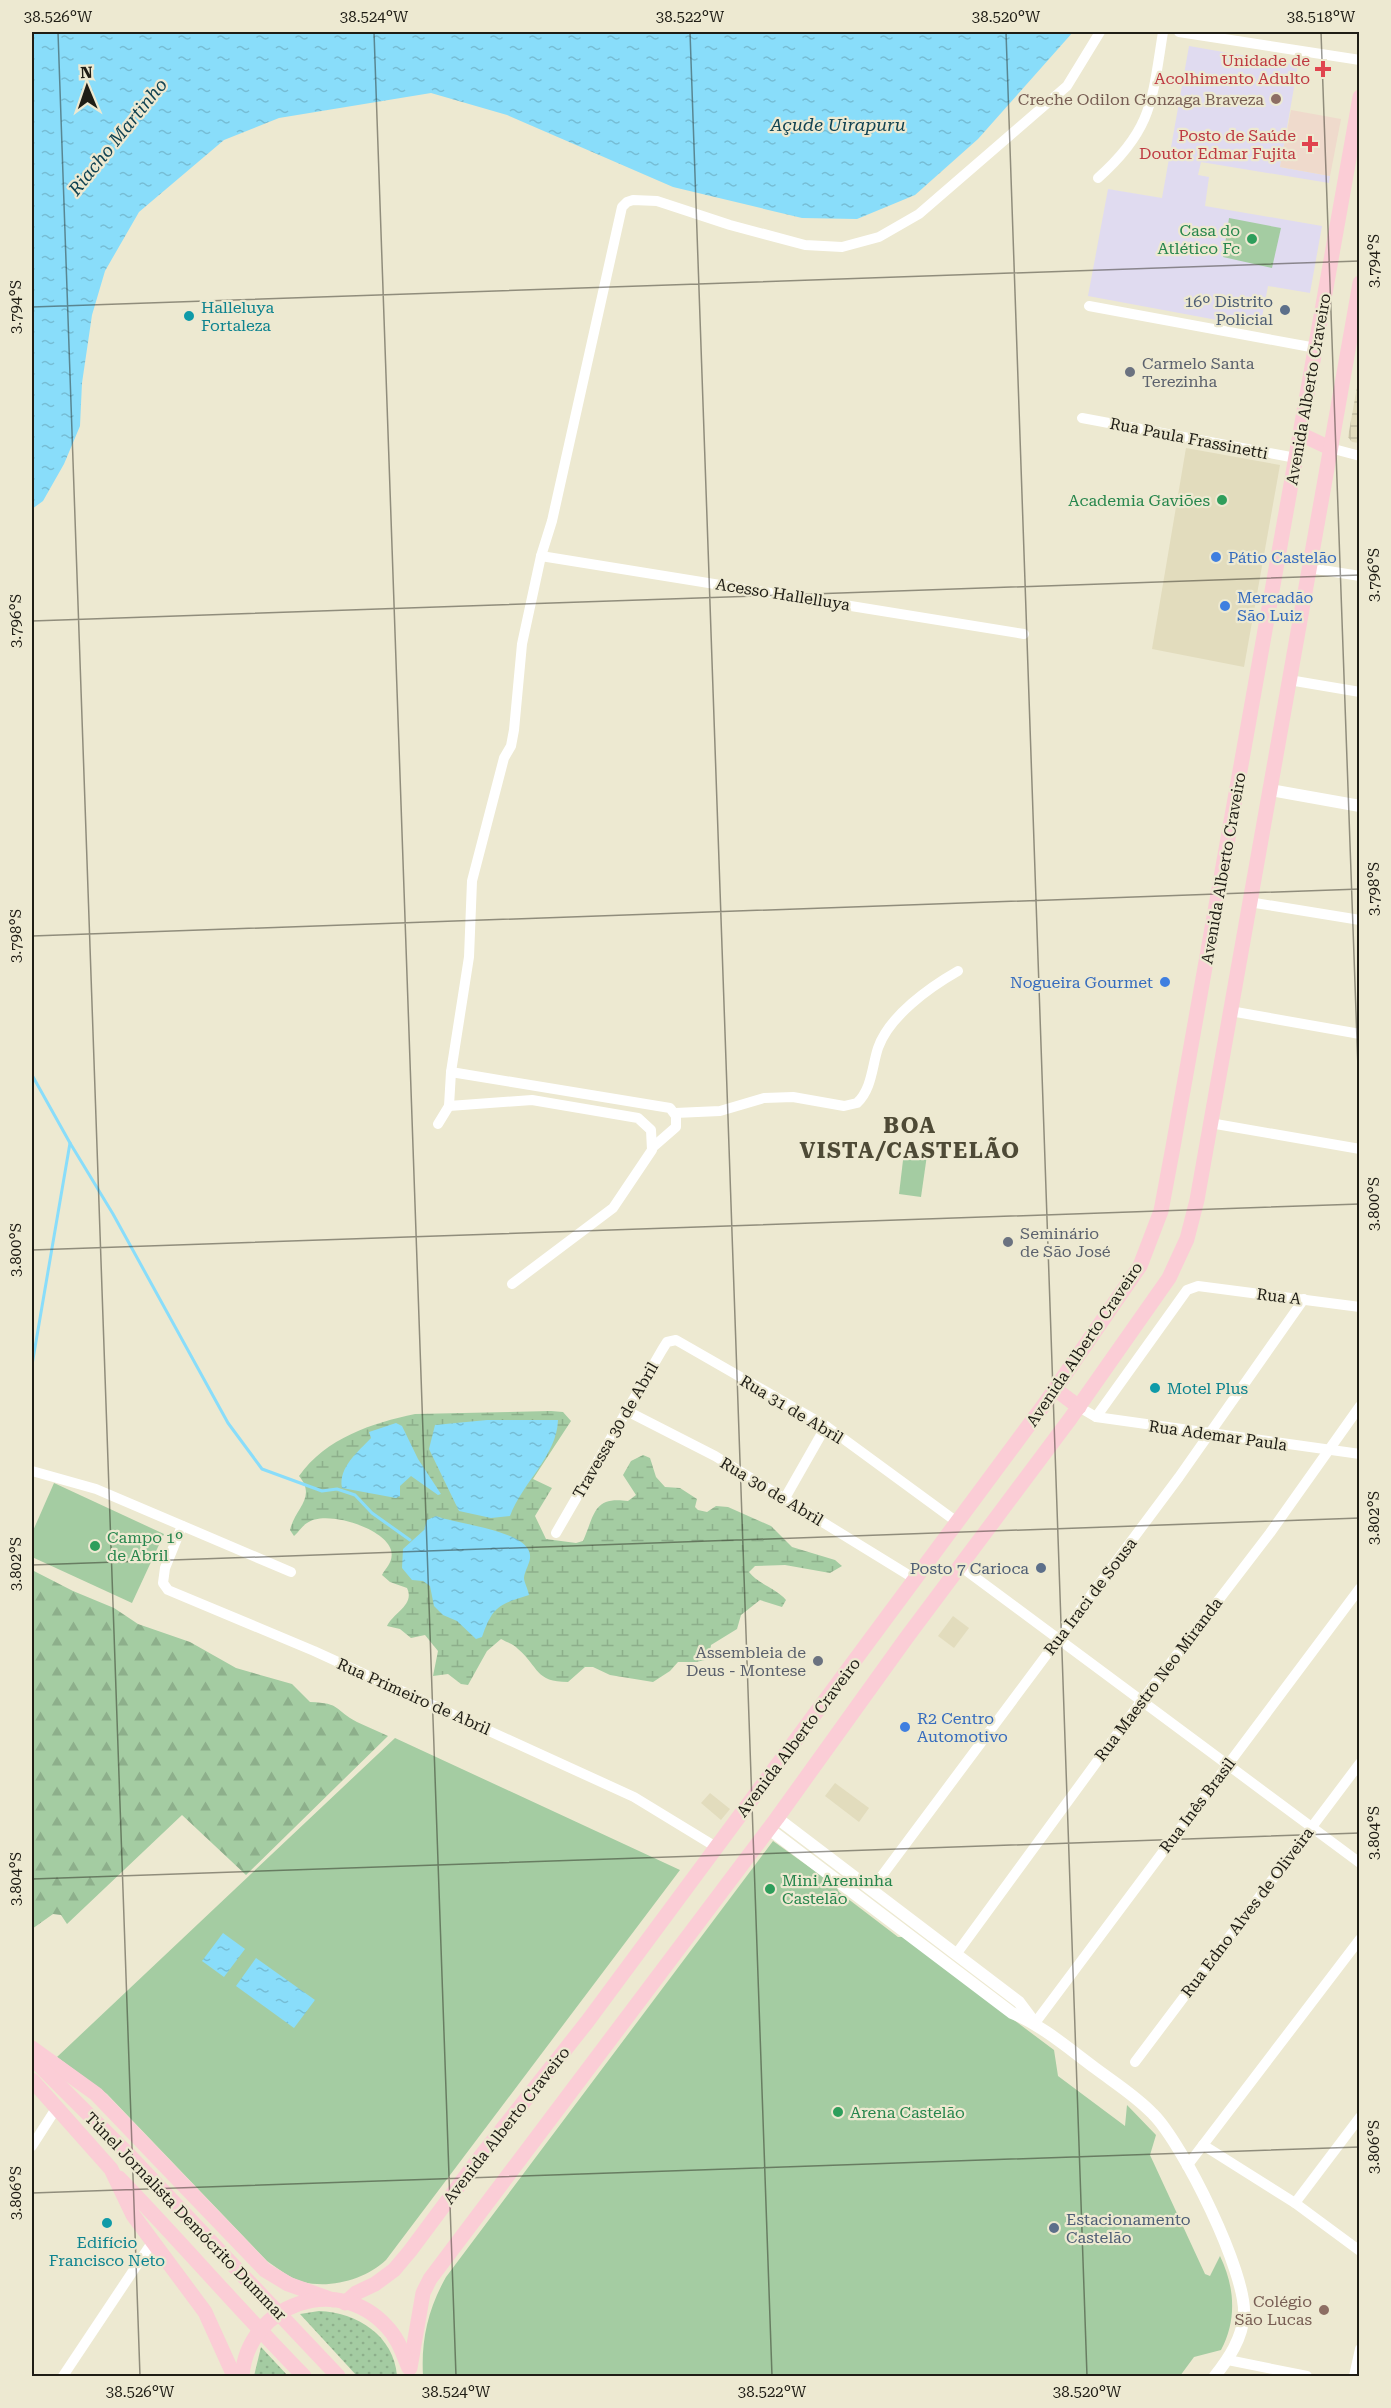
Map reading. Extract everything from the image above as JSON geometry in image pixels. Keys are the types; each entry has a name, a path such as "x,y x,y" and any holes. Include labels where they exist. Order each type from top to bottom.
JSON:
{"main road":[{"name":"Avenida Alberto Craveiro","path":"339,2302 375,2284 394,2270 410,2251 477,2161 587,2022 1055,1389 1140,1266 1161,1211 1359,97"},
{"name":"Avenida Alberto Craveiro","path":"410,2372 423,2293 430,2278 772,1823 1079,1407 1169,1278 1179,1257 1192,1220 1210,1123 1330,447 1355,338 1359,283"},
{"path":"1300,434 1330,447"},
{"path":"1055,1389 1079,1407"},
{"path":"32,2048 96,2094 265,2270 288,2284 362,2309 386,2325 410,2372"},
{"name":"Túnel Jornalista Demócrito Dummar","path":"32,2058 128,2154 338,2376"},
{"path":"32,2080 111,2169 133,2215 205,2312 234,2376"},
{"name":"Túnel Jornalista Demócrito Dummar","path":"111,2169 198,2261 240,2311 304,2376"},
{"path":"242,2376 251,2343 275,2315 298,2304 339,2302"}],"street":[{"path":"438,1124 449,1106 451,1072 470,957 472,881 504,758 511,746 522,644 541,556 552,521 617,225 627,202 657,201 730,225 805,245 842,247 879,237 918,214 1067,86 1100,32"},
{"path":"1098,178 1129,148 1150,109 1163,32"},
{"path":"1179,32 1359,60"},
{"path":"1089,306 1316,348"},
{"name":"Rua Paula Frassinetti","path":"1082,418 1296,458"},
{"path":"1330,447 1359,456"},
{"name":"Acesso Hallelluya","path":"541,556 1024,634"},
{"path":"1310,568 1359,576"},
{"path":"1289,680 1359,692"},
{"path":"1270,790 1359,806"},
{"path":"1250,902 1359,920"},
{"path":"675,1113 720,1111 764,1098 801,1098 844,1106 857,1103 869,1083 880,1044 890,1028 931,986 958,971"},
{"path":"1230,1011 1359,1034"},
{"path":"451,1072 649,1104 670,1108 675,1113 677,1120 674,1130 653,1147 613,1208 512,1284"},
{"path":"449,1106 532,1100 633,1117 648,1125 653,1137 653,1147"},
{"path":"1210,1123 1359,1149"},
{"name":"Rua A","path":"1096,1418 1187,1290 1198,1286 1359,1307"},
{"name":"Rua Iraci de Sousa","path":"872,1889 1210,1435 1304,1299"},
{"name":"Travessa 30 de Abril","path":"556,1533 625,1410 667,1342 676,1340 682,1343"},
{"name":"Rua 31 de Abril","path":"682,1343 826,1426 957,1522"},
{"name":"Rua Maestro Neo Miranda","path":"957,1953 1142,1700 1270,1533 1359,1406"},
{"name":"Rua Ademar Paula","path":"1079,1407 1096,1418 1359,1454"},
{"name":"Rua 30 de Abril","path":"625,1410 715,1456 915,1579"},
{"path":"785,1498 826,1426"},
{"path":"32,1471 96,1489 291,1572"},
{"name":"Rua Primeiro de Abril","path":"182,1526 164,1574 163,1583 168,1590 314,1651 634,1797 716,1847"},
{"path":"960,1566 1359,1863"},
{"name":"Rua Inês Brasil","path":"1035,2023 1359,1587"},
{"name":"Rua Edno Alves de Oliveira","path":"1135,2062 1359,1763"},
{"path":"772,1823 872,1889 957,1953 1019,2002 1035,2023"},
{"path":"772,1823 1012,2013 1035,2023 1153,2114 1169,2133 1228,2251 1242,2293 1242,2329 1228,2360 1215,2376"},
{"path":"1187,2166 1359,1939"},
{"path":"32,2146 57,2107"},
{"path":"1294,2203 1359,2117"},
{"path":"1203,2145 1294,2203 1359,2251"},
{"path":"63,2376 153,2241"},
{"path":"1354,2376 1359,2349"},
{"path":"1228,2360 1307,2376"}],"shaded area":[{"path":"1189,46 1298,65 1280,167 1330,176 1329,183 1201,162 1198,175 1209,177 1205,206 1322,226 1310,293 1268,286 1260,328 1088,296 1108,189 1162,198"},
{"name":"Posto de Saúde Doutor Edmar Fujita","path":"1291,110 1341,119 1330,176 1280,167"},
{"path":"1359,376 1359,443 1352,442 1348,437"},
{"name":"Pátio Castelão","path":"1186,448 1280,465 1244,667 1152,649"},
{"path":"953,1616 969,1628 954,1648 938,1636"},
{"path":"835,1783 869,1808 859,1822 825,1796"},
{"path":"710,1793 730,1809 721,1820 701,1803"}],"green space":[{"path":"1229,218 1281,228 1272,268 1223,257"},
{"path":"904,1152 927,1155 921,1197 899,1194"},
{"path":"563,1412 571,1421 533,1479 552,1488 535,1516 546,1539 576,1543 583,1541 593,1515 602,1504 608,1501 628,1501 636,1495 623,1475 631,1461 643,1455 650,1458 656,1477 665,1487 680,1488 697,1499 695,1507 698,1510 707,1512 716,1506 728,1507 771,1526 792,1547 835,1560 842,1566 830,1573 785,1565 755,1566 749,1572 786,1600 782,1607 760,1600 741,1615 737,1629 711,1645 709,1659 678,1662 670,1671 653,1682 610,1675 593,1667 585,1667 568,1682 549,1679 543,1676 516,1647 501,1639 487,1651 468,1685 461,1684 448,1674 433,1676 438,1651 425,1635 411,1638 400,1629 387,1626 406,1604 409,1594 407,1588 390,1582 382,1575 391,1558 391,1550 386,1542 367,1528 327,1518 307,1523 294,1536 290,1530 306,1491 299,1476 310,1463 336,1442 383,1422 415,1414"},
{"name":"Campo 1º de Abril","path":"54,1483 164,1534 132,1603 32,1557 32,1533"},
{"path":"32,1570 73,1591 114,1608 138,1624 190,1642 236,1668 292,1684 310,1702 333,1706 357,1722 388,1736 246,1875 182,1815 67,1924 61,1915 53,1914 32,1929"},
{"path":"395,1738 680,1870 386,2260 369,2272 348,2281 314,2284 293,2278 267,2261 107,2094 57,2057"},
{"name":"Arena Castelão","path":"773,1841 836,1886 839,1892 898,1937 903,1937 1054,2050 1058,2076 1125,2126 1127,2105 1156,2135 1150,2155 1205,2274 1210,2276 1220,2256 1229,2280 1232,2315 1221,2350 1194,2357 1180,2376 423,2376 423,2350 427,2325 446,2277"},
{"path":"319,2311 347,2316 371,2329 389,2349 397,2376 357,2376 300,2314"},
{"path":"261,2347 288,2376 254,2376"}],"water":[{"name":"Açude Uirapuru","path":"32,32 1073,32 978,139 915,195 857,219 802,218 673,187 507,115 431,93 279,118 224,140 139,212 105,271 92,315 82,383 80,426 64,464 43,501 32,509"},
{"path":"487,1420 558,1420 552,1446 522,1492 510,1516 491,1518 459,1511 429,1449 435,1425"},
{"path":"396,1423 402,1426 418,1459 441,1494 438,1495 411,1476 400,1486 400,1496 396,1498 342,1488 346,1466 371,1438 369,1432"},
{"path":"436,1516 501,1533 524,1544 529,1551 530,1558 524,1578 529,1595 510,1601 498,1608 482,1637 476,1639 457,1621 443,1615 434,1606 430,1586 423,1581 412,1580 402,1568 403,1549 424,1530 427,1520"},
{"path":"223,1933 245,1949 224,1977 202,1961"},
{"path":"256,1958 315,2000 294,2028 236,1986"}],"waterway":[{"path":"32,1075 70,1143 32,1365"},
{"path":"70,1143 113,1214 228,1423 262,1469 322,1491 337,1489 355,1495 372,1513 410,1540"}],"place":[{"name":"Unidade de Acolhimento Adulto","path":"1323,69"},
{"name":"Creche Odilon Gonzaga Braveza","path":"1276,99"},
{"name":"Posto de Saúde Doutor Edmar Fujita","path":"1310,144"},
{"name":"Casa do Atlético Fc","path":"1252,239"},
{"name":"16º Distrito Policial","path":"1285,310"},
{"name":"Halleluya Fortaleza","path":"189,316"},
{"name":"Carmelo Santa Terezinha","path":"1130,372"},
{"name":"Academia Gaviões","path":"1222,500"},
{"name":"Pátio Castelão","path":"1216,557"},
{"name":"Mercadão São Luiz","path":"1225,606"},
{"name":"Nogueira Gourmet","path":"1165,982"},
{"name":"Seminário de São José","path":"1008,1242"},
{"name":"Motel Plus","path":"1155,1388"},
{"name":"Campo 1º de Abril","path":"95,1546"},
{"name":"Posto 7 Carioca","path":"1041,1568"},
{"name":"Assembleia de Deus - Montese","path":"818,1661"},
{"name":"R2 Centro Automotivo","path":"905,1727"},
{"name":"Mini Areninha Castelão","path":"770,1889"},
{"name":"Arena Castelão","path":"838,2112"},
{"name":"Edifício Francisco Neto","path":"107,2223"},
{"name":"Estacionamento Castelão","path":"1054,2228"},
{"name":"Colégio São Lucas","path":"1324,2310"}],"district":[{"name":"BOA VISTA/CASTELÃO","path":"910,1138"}],"water label":[{"name":"Riacho Martinho","path":"118,137"}]}
